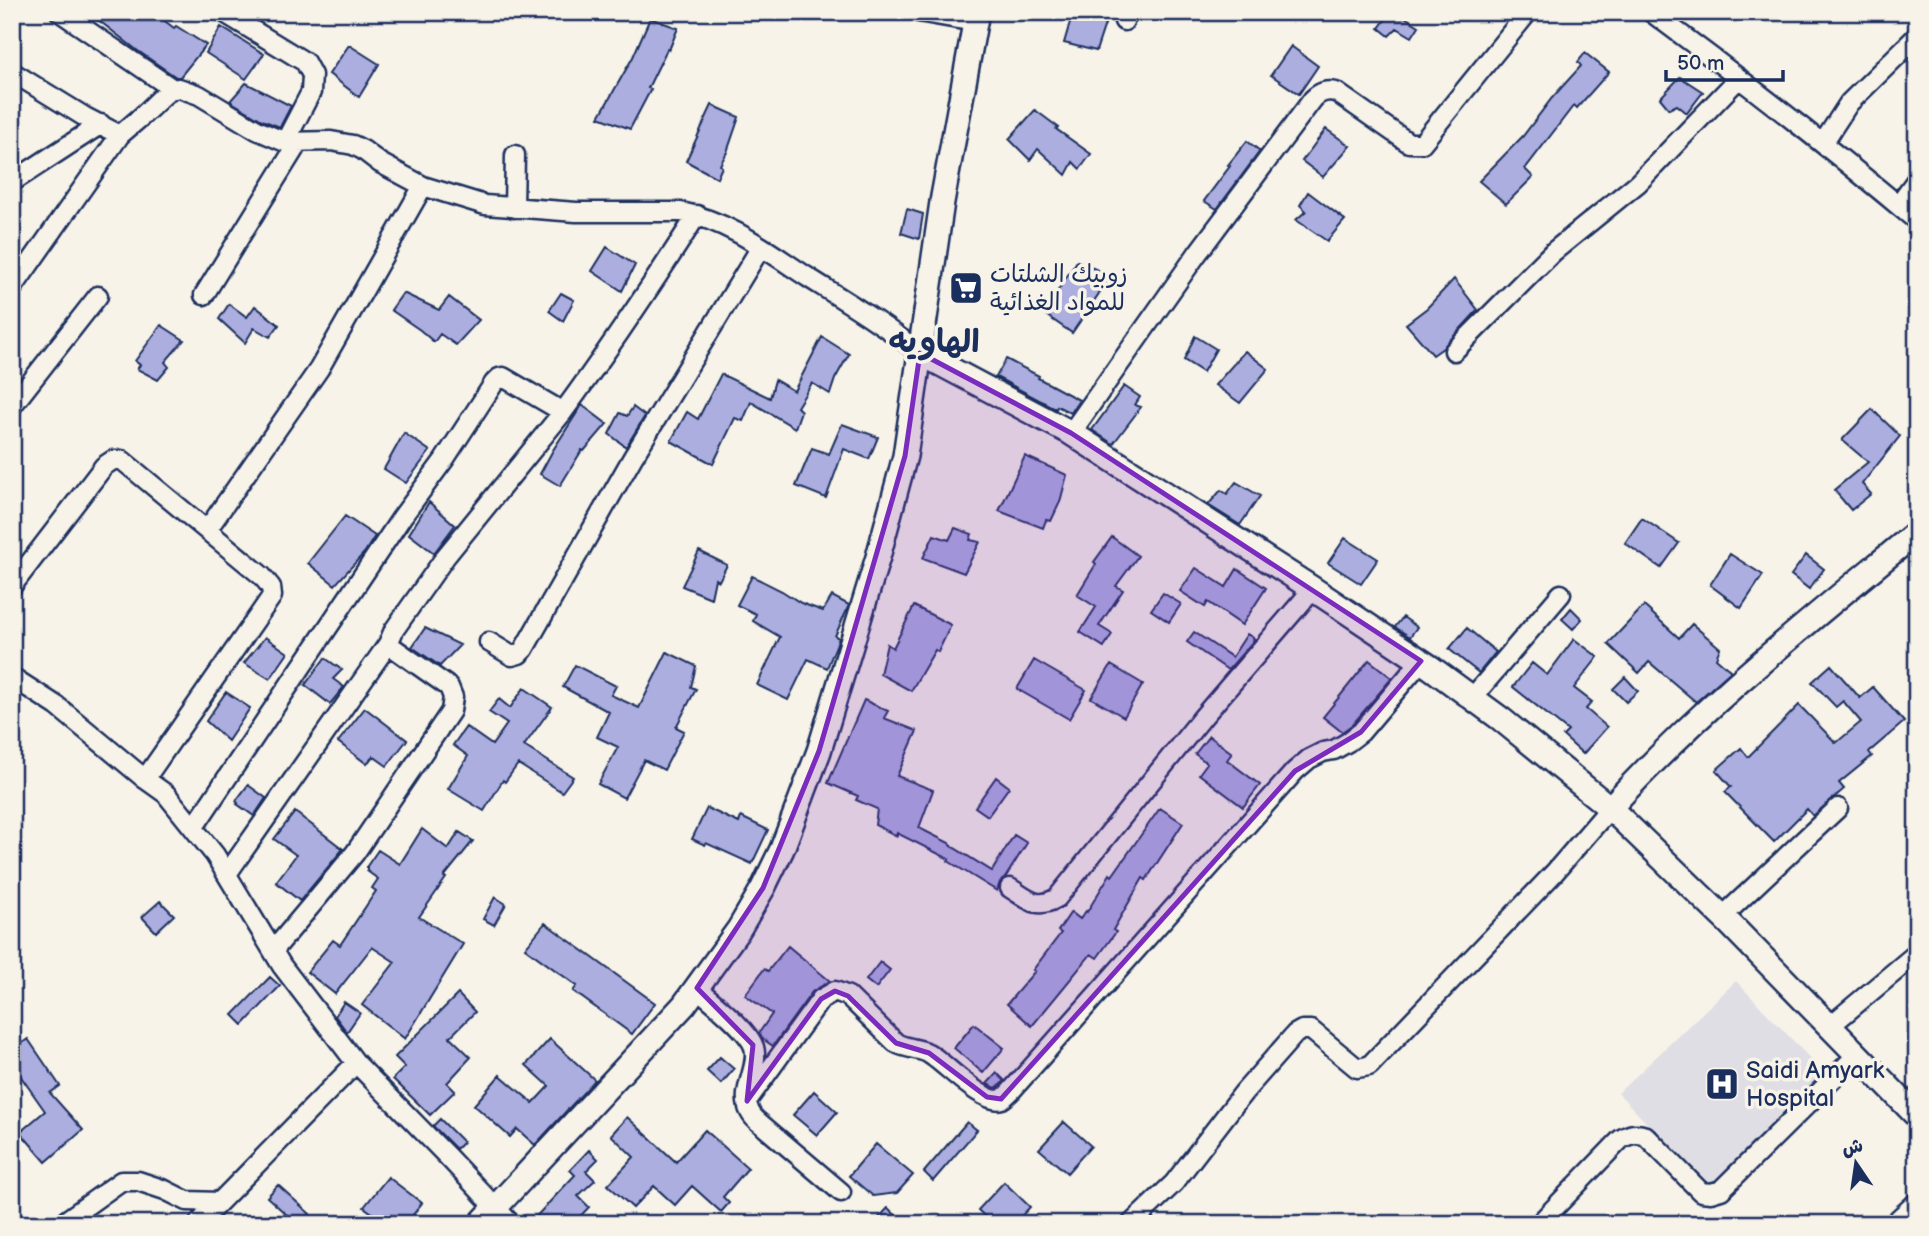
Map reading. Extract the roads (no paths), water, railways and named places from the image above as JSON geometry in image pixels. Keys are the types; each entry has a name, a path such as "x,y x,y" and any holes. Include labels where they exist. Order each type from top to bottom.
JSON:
{"street":[{"path":"61,12 173,89"},
{"path":"204,295 292,143 311,92 312,75 305,62 223,12"},
{"path":"487,1215 684,1004 739,929 782,849 819,751 878,557 905,456 942,202 976,17 918,12"},
{"path":"1072,433 1197,254 1312,99 1328,90 1336,92 1409,143 1422,143 1528,12"},
{"path":"1651,12 1823,143 1917,221"},
{"path":"1823,143 1849,103 1917,36"},
{"path":"12,72 120,135"},
{"path":"1454,351 1553,252 1638,183 1739,78"},
{"path":"12,289 120,135 165,94 179,88 199,95 257,130 292,143 331,141 353,145 423,186 485,205 576,212 681,212 723,225 897,335 920,353 1072,433 1313,589 1421,661 1501,719 1610,808 1722,916 1917,1116"},
{"path":"12,182 101,124"},
{"path":"514,208 515,155"},
{"path":"1898,205 1917,179"},
{"path":"207,530 319,369 423,186"},
{"path":"227,874 388,644 394,630 446,556 563,412 633,313 697,215"},
{"path":"489,642 512,656 524,649 633,457 761,247"},
{"path":"12,406 98,296"},
{"path":"194,827 494,383 503,377 563,412"},
{"path":"12,586 104,466 113,460 122,460 262,576 271,587 272,596 145,779"},
{"path":"1131,1224 1174,1183 1244,1093 1295,1034 1311,1030 1357,1068 1369,1066 1554,873 1664,751 1739,681 1843,591 1917,532"},
{"path":"1010,888 1041,905 1057,898 1202,718 1313,589"},
{"path":"1472,698 1561,594"},
{"path":"273,951 355,853 451,712 453,697 449,687 388,644"},
{"path":"747,1101 821,999 835,991 848,996 896,1043 905,1048 929,1053 987,1097 1001,1099 1296,771 1309,759 1334,750 1361,732 1421,661"},
{"path":"12,677 57,706 166,794 215,855 282,966 356,1063 487,1215 511,1224"},
{"path":"1722,916 1838,808"},
{"path":"1830,1026 1917,953"},
{"path":"696,988 745,1032 753,1045 755,1056 748,1082 747,1101 750,1112 841,1192"},
{"path":"1539,1224 1621,1139 1632,1133 1646,1136 1701,1192 1721,1190 1857,1055"},
{"path":"198,1224 356,1063"},
{"path":"61,1224 121,1181 138,1181 166,1190 187,1202 219,1202"},
{"path":"1893,1224 1917,1202"}],"place":[{"name":"زوبيك الشلتات للمواد الغذائية","path":"966,288"},
{"name":"Saidi Amyark Hospital","path":"1722,1084"}],"district":[{"name":"الهاويه","path":"934,341"}]}
